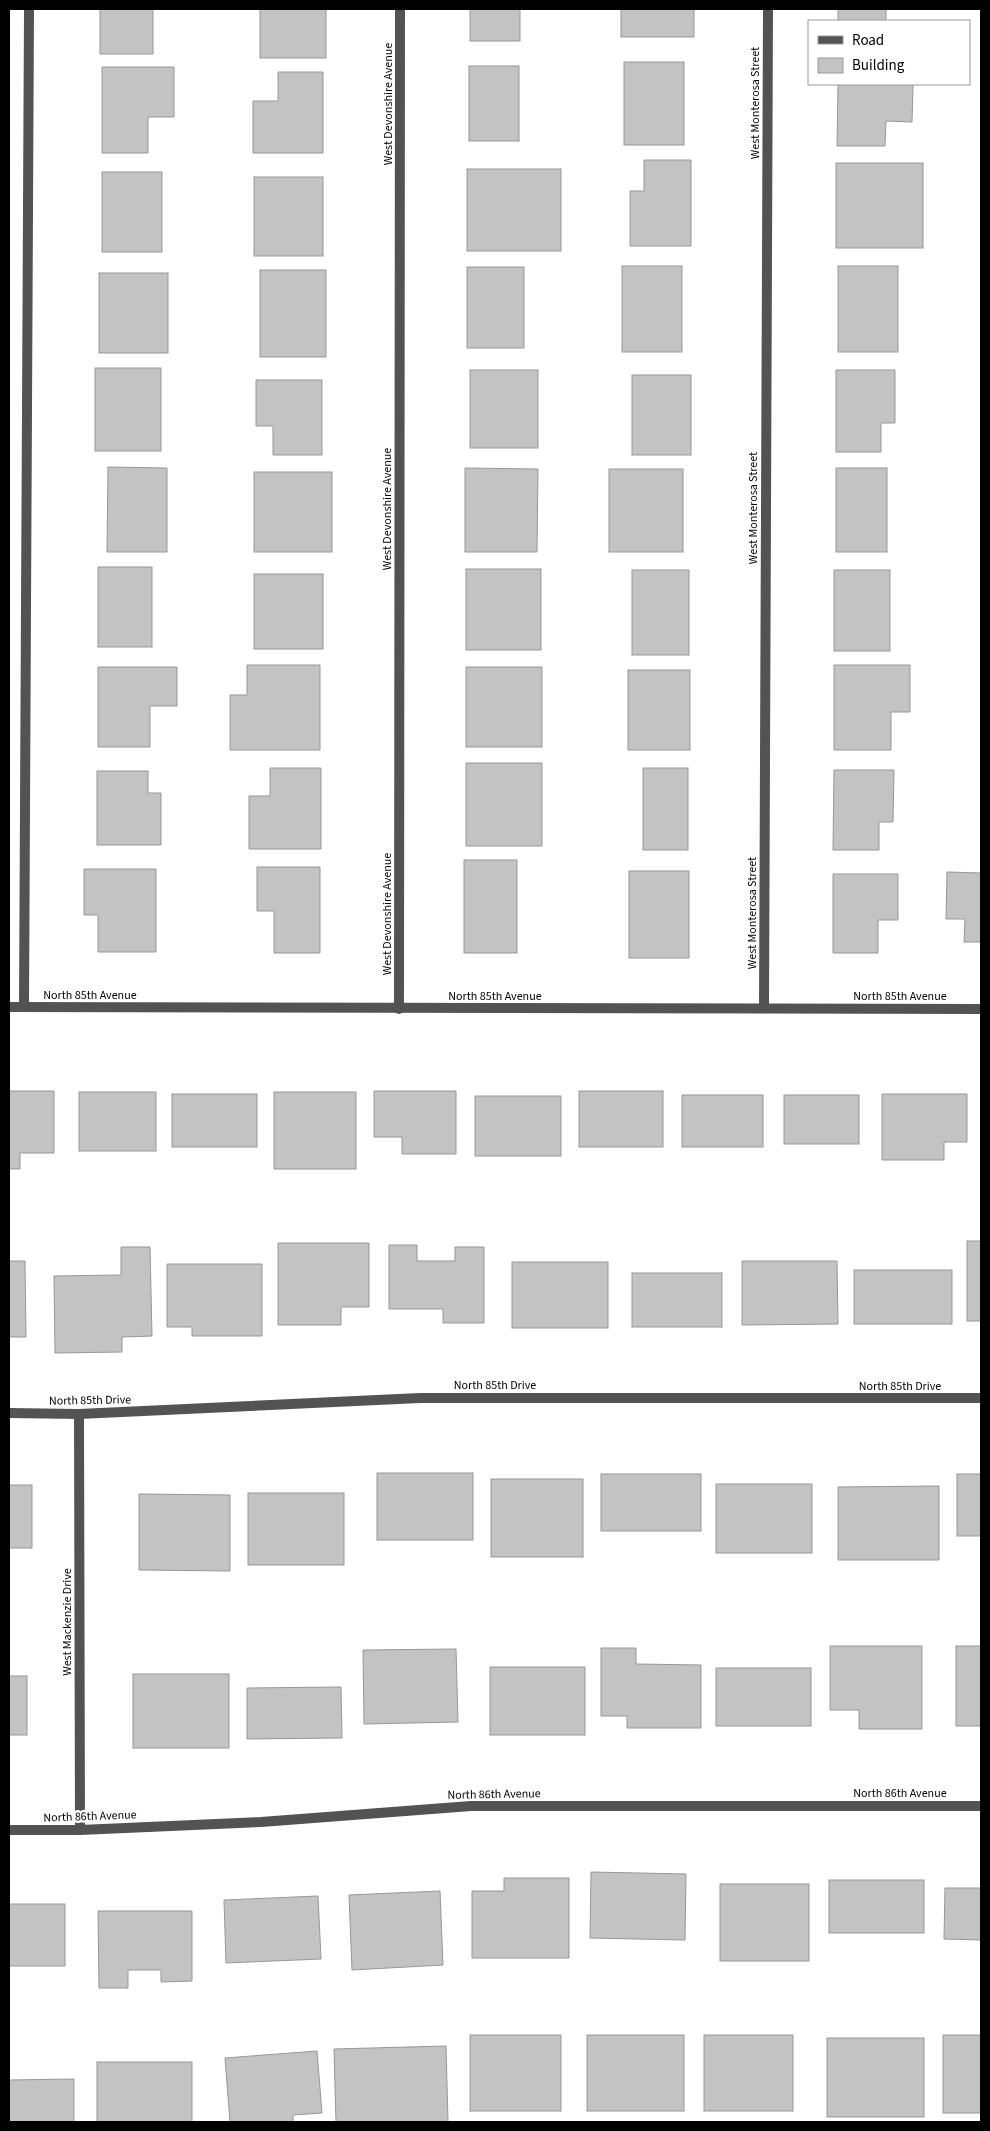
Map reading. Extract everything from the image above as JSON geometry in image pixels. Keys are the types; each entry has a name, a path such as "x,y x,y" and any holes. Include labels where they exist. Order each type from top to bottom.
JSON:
{"street":[{"path":"24,1007 29,9"},
{"name":"West Devonshire Avenue","path":"400,9 400,1009"},
{"name":"West Monterosa Street","path":"764,1008 768,9"},
{"name":"North 85th Avenue","path":"9,1007 981,1009"},
{"name":"North 85th Drive","path":"9,1413 78,1414 420,1398 981,1398"},
{"name":"West Mackenzie Drive","path":"78,1414 80,1830"},
{"name":"North 86th Avenue","path":"9,1830 80,1830 261,1822 471,1806 981,1806"}],"building":[{"path":"100,9 153,9 153,54 100,54"},
{"path":"260,9 326,9 326,58 260,58"},
{"path":"470,9 520,9 520,41 470,41"},
{"path":"621,9 694,9 694,37 621,37"},
{"path":"838,9 886,9 886,20 838,20"},
{"path":"624,62 684,62 684,145 624,145"},
{"path":"469,66 519,66 519,141 469,141"},
{"path":"102,67 174,67 174,117 148,117 148,153 102,153"},
{"path":"278,72 323,72 323,153 253,153 253,101 278,101"},
{"path":"838,85 913,85 912,122 886,121 885,146 837,146"},
{"path":"644,160 691,160 691,246 630,246 630,191 644,191"},
{"path":"836,163 923,163 923,248 836,248"},
{"path":"467,169 561,169 561,251 467,251"},
{"path":"102,172 162,172 162,252 102,252"},
{"path":"254,177 323,177 323,256 254,256"},
{"path":"622,266 682,266 682,352 622,352"},
{"path":"838,266 898,266 898,352 838,352"},
{"path":"467,267 524,267 524,348 467,348"},
{"path":"260,270 326,270 326,357 260,357"},
{"path":"99,273 168,273 168,353 99,353"},
{"path":"95,368 161,368 161,451 95,451"},
{"path":"470,370 538,370 538,448 470,448"},
{"path":"836,370 895,370 895,423 881,423 881,452 836,452"},
{"path":"632,375 691,375 691,455 632,455"},
{"path":"256,380 322,380 322,455 273,455 273,426 256,426"},
{"path":"108,467 167,468 167,552 107,552"},
{"path":"465,468 538,469 537,552 465,552"},
{"path":"836,468 887,468 887,552 836,552"},
{"path":"609,469 683,469 683,552 609,552"},
{"path":"254,472 332,472 332,552 254,552"},
{"path":"98,567 152,567 152,647 98,647"},
{"path":"466,569 541,569 541,650 466,650"},
{"path":"632,570 689,570 689,655 632,655"},
{"path":"834,570 890,570 890,651 834,651"},
{"path":"254,574 323,574 323,649 254,649"},
{"path":"247,665 320,665 320,750 230,750 230,695 247,695"},
{"path":"834,665 910,665 910,712 891,712 891,750 834,750"},
{"path":"98,667 177,667 177,706 150,706 150,747 98,747"},
{"path":"466,667 542,667 542,747 466,747"},
{"path":"628,670 690,670 690,750 628,750"},
{"path":"466,763 542,763 542,846 466,846"},
{"path":"270,768 321,768 321,849 249,849 249,796 270,796"},
{"path":"643,768 688,768 688,850 643,850"},
{"path":"834,770 894,770 893,822 879,822 879,850 833,850"},
{"path":"97,771 148,771 148,793 161,793 161,845 97,845"},
{"path":"464,860 517,860 517,953 464,953"},
{"path":"257,867 320,867 320,953 274,953 274,911 257,911"},
{"path":"84,869 156,869 156,952 98,952 98,915 84,915"},
{"path":"629,871 689,871 689,958 629,958"},
{"path":"947,872 981,873 981,942 964,942 965,919 946,919"},
{"path":"833,874 898,874 898,920 878,920 878,953 833,953"},
{"path":"9,1091 54,1091 54,1153 20,1153 20,1169 9,1169"},
{"path":"374,1091 456,1091 456,1154 402,1154 402,1137 374,1137"},
{"path":"579,1091 663,1091 663,1147 579,1147"},
{"path":"79,1092 156,1092 156,1151 79,1151"},
{"path":"274,1092 356,1092 356,1169 274,1169"},
{"path":"172,1094 257,1094 257,1147 172,1147"},
{"path":"882,1094 967,1094 967,1142 944,1142 944,1160 882,1160"},
{"path":"682,1095 763,1095 763,1147 682,1147"},
{"path":"784,1095 859,1095 859,1144 784,1144"},
{"path":"475,1096 561,1096 561,1156 475,1156"},
{"path":"967,1241 981,1241 981,1321 967,1321"},
{"path":"278,1243 369,1243 369,1307 341,1307 341,1325 278,1325"},
{"path":"389,1245 417,1245 417,1261 455,1261 455,1247 484,1247 484,1323 443,1323 443,1309 389,1309"},
{"path":"121,1247 150,1247 152,1336 122,1337 122,1352 55,1353 54,1276 121,1275"},
{"path":"9,1261 25,1261 26,1337 9,1337"},
{"path":"742,1261 837,1261 838,1324 742,1325"},
{"path":"512,1262 608,1262 608,1328 512,1328"},
{"path":"167,1264 262,1264 262,1336 192,1336 192,1327 167,1327"},
{"path":"854,1270 952,1270 952,1324 854,1324"},
{"path":"632,1273 722,1273 722,1327 632,1327"},
{"path":"377,1473 473,1473 473,1540 377,1540"},
{"path":"601,1474 701,1474 701,1531 601,1531"},
{"path":"957,1474 981,1474 981,1536 957,1536"},
{"path":"491,1479 583,1479 583,1557 491,1557"},
{"path":"716,1484 812,1484 812,1553 716,1553"},
{"path":"9,1485 32,1485 32,1548 9,1548"},
{"path":"939,1486 939,1560 838,1560 838,1487"},
{"path":"248,1493 344,1493 344,1565 248,1565"},
{"path":"139,1494 230,1495 230,1571 139,1570"},
{"path":"830,1646 922,1646 922,1729 859,1729 859,1710 830,1710"},
{"path":"956,1646 981,1646 981,1726 956,1726"},
{"path":"601,1648 636,1648 636,1664 701,1665 701,1728 627,1728 627,1716 601,1716"},
{"path":"456,1649 458,1722 364,1724 363,1650"},
{"path":"490,1667 585,1667 585,1735 490,1735"},
{"path":"716,1668 811,1668 811,1726 716,1726"},
{"path":"133,1674 229,1674 229,1748 133,1748"},
{"path":"9,1676 27,1676 27,1735 9,1735"},
{"path":"341,1687 342,1738 247,1739 247,1688"},
{"path":"591,1872 686,1874 685,1940 590,1938"},
{"path":"504,1878 569,1878 569,1958 472,1958 472,1891 504,1891"},
{"path":"829,1880 924,1880 924,1933 829,1933"},
{"path":"720,1884 809,1884 809,1961 720,1961"},
{"path":"945,1888 981,1888 981,1940 944,1939"},
{"path":"440,1891 443,1965 352,1970 349,1895"},
{"path":"318,1896 321,1959 226,1963 224,1900"},
{"path":"9,1904 65,1904 65,1966 9,1966"},
{"path":"98,1911 192,1911 192,1981 161,1982 161,1970 128,1970 128,1988 99,1988"},
{"path":"470,2035 561,2035 561,2111 470,2111"},
{"path":"587,2035 684,2035 684,2111 587,2111"},
{"path":"704,2035 793,2035 793,2111 704,2111"},
{"path":"943,2035 981,2035 981,2113 943,2113"},
{"path":"827,2038 924,2038 924,2117 827,2117"},
{"path":"446,2046 448,2122 336,2122 334,2049"},
{"path":"317,2051 322,2113 293,2115 293,2122 230,2122 225,2058"},
{"path":"97,2062 192,2062 192,2122 97,2122"},
{"path":"74,2079 74,2122 9,2122 9,2080"}]}
